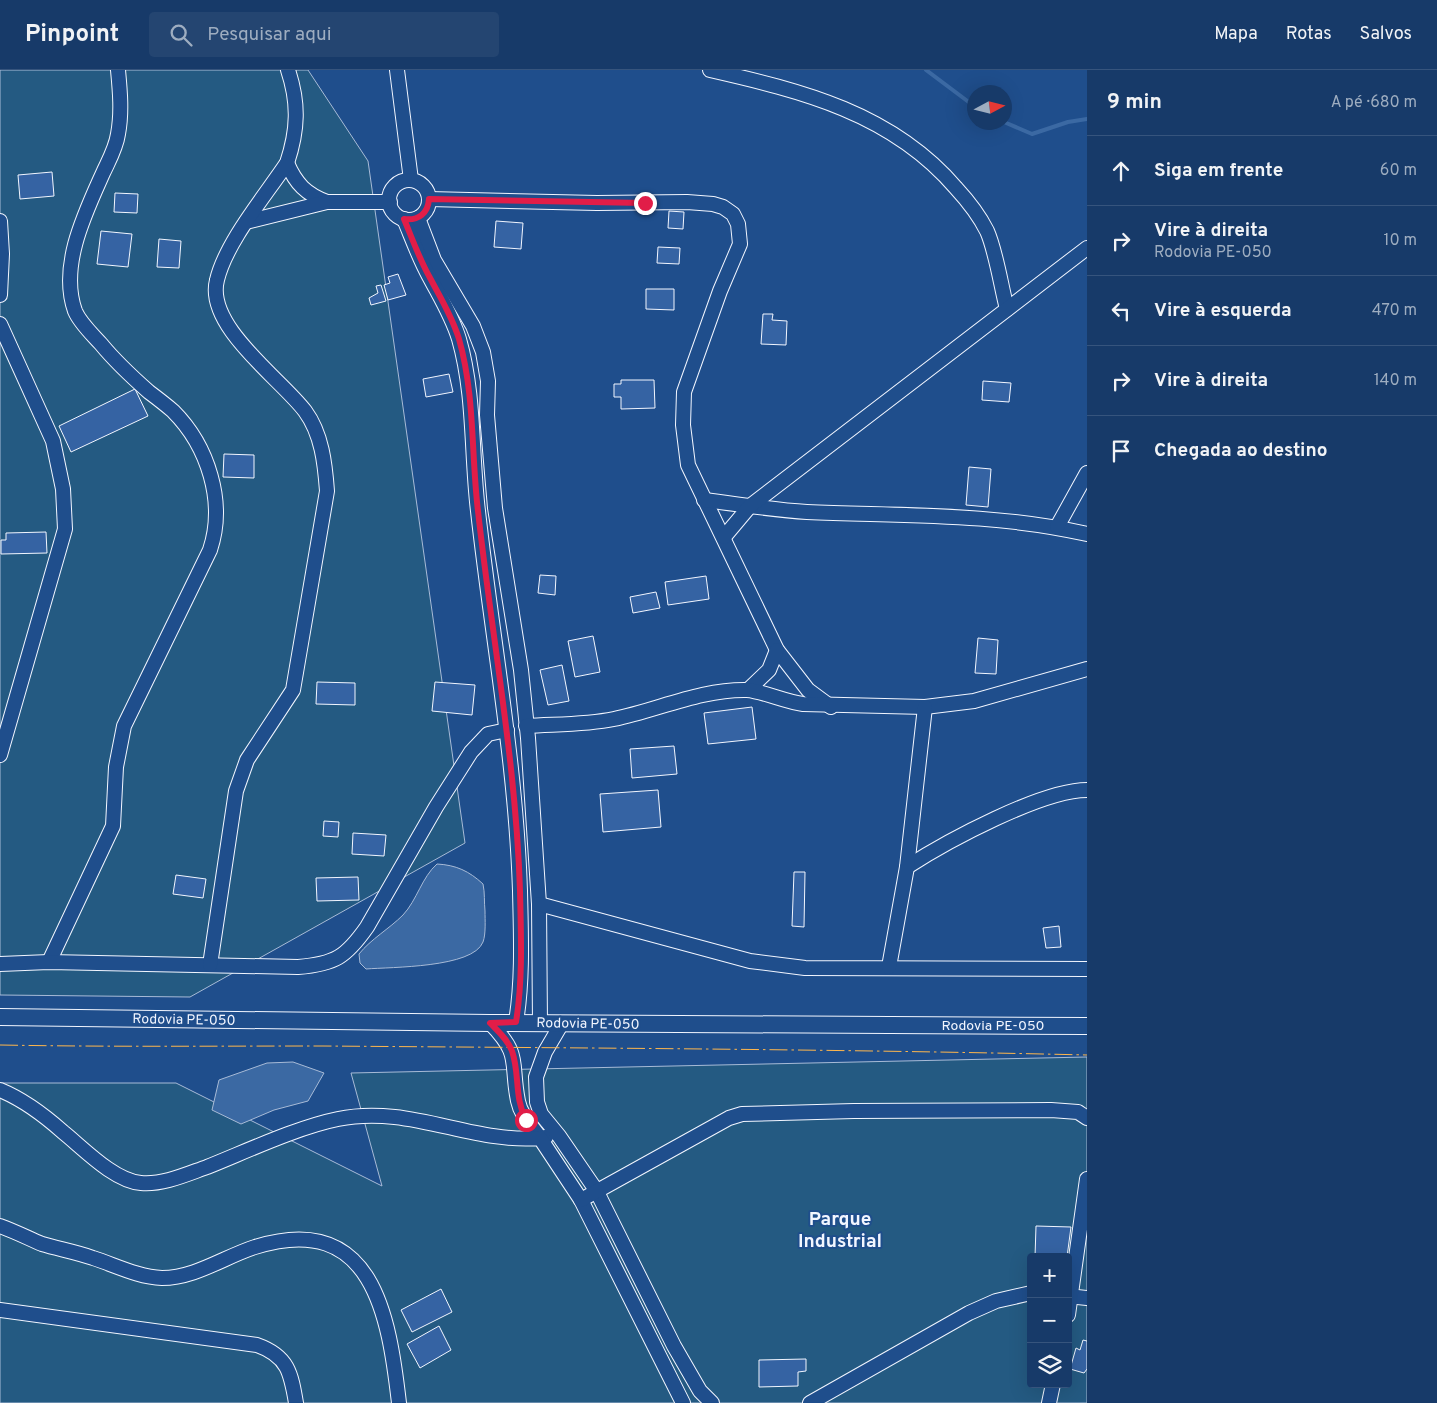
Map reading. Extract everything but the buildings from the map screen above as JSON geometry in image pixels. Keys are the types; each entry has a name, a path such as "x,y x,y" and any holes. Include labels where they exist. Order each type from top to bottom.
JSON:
{"main road":[{"name":"Rodovia PE-050","path":"0,1017 490,1023 1087,1026"}],"street":[{"path":"49,962 114,826 116,767 124,726 210,550 216,533 217,514 210,474 198,445 189,430 172,411 110,354 87,329 76,312 72,294 72,266 78,236 118,136 121,115 118,70"},
{"path":"210,965 236,791 248,760 293,690 327,491 322,455 316,432 305,412 247,350 229,326 218,305 216,282 220,267 246,222 287,163 296,134 297,111 288,70"},
{"path":"397,70 411,180"},
{"path":"710,70 804,93 857,113 901,139 940,169 970,204 987,232 1007,308"},
{"path":"287,163 299,185 327,202"},
{"path":"411,219 426,210 429,199 426,188 411,180 396,186 390,202 394,213 411,219 473,326 483,352 488,382 487,415 495,508 521,670 527,726 540,924 540,1022"},
{"path":"429,199 597,203 687,202 713,204 723,207 733,214 738,224 740,244 720,291 684,392 683,425 688,465 777,650 808,690 831,707"},
{"path":"246,222 327,202 390,202"},
{"path":"411,219 429,276 452,319 466,364 478,509 507,729 517,824 521,973 516,1022"},
{"path":"0,220 2,254 0,295"},
{"path":"724,537 750,506 1007,308 1084,256"},
{"path":"0,324 53,441 63,489 66,529 0,756"},
{"path":"1057,527 1087,472"},
{"path":"704,500 786,511 895,514 1057,527 1087,534"},
{"path":"748,690 769,670 777,650"},
{"path":"0,964 49,962 244,967 318,966 338,959 346,954 367,928 436,807 471,752 488,734 527,726 598,722 645,712 692,697 748,690 784,701 831,707 925,707 974,701 1087,669"},
{"path":"889,967 908,867 925,707"},
{"path":"507,729 527,726"},
{"path":"908,867 976,829 1046,797 1064,792 1087,790"},
{"path":"539,904 750,961 804,968 1087,969"},
{"path":"521,923 540,924"},
{"path":"521,973 540,973"},
{"path":"490,1023 506,1040 512,1051 521,1110 581,1200 683,1403"},
{"path":"562,1023 545,1052 536,1077 537,1102 542,1114 596,1190 689,1372 700,1391 712,1403"},
{"path":"516,1076 536,1077"},
{"path":"0,1090 61,1130 110,1169 140,1183 157,1182 186,1174 338,1118 402,1116 517,1139 559,1136"},
{"path":"581,1200 729,1118 742,1114 854,1111 1051,1110 1078,1112 1087,1118"},
{"path":"1072,1282 1087,1179"},
{"path":"0,1226 48,1246 75,1251 143,1275 162,1278 196,1271 270,1243 310,1241 341,1250 363,1272 381,1303 388,1327 399,1403"},
{"path":"625,1290 642,1282"},
{"path":"810,1403 968,1313 996,1301 1027,1294"},
{"path":"1072,1296 1087,1298"},
{"path":"0,1310 257,1345 270,1350 286,1365 296,1403"},
{"path":"1049,1403 1052,1388"}],"shaded area":[{"path":"0,70 308,70 368,161 465,843 190,997 0,995"},
{"path":"437,864 462,869 483,884 485,935 483,942 476,951 464,957 448,961 366,969 360,963 359,954 403,915 412,903 427,875"},
{"path":"1087,1057 1087,1403 0,1403 0,1083 176,1083 382,1186 351,1073"},
{"path":"293,1062 324,1073 308,1101 274,1110 241,1124 212,1110 219,1080 267,1063"}],"waterway":[{"path":"926,70 967,101"},
{"path":"1012,125 1032,134 1068,122 1087,119"}],"power":[{"path":"0,1045 704,1049 1087,1055"}],"district":[{"name":"Parque Industrial","path":"840,1229"}],"route":[{"path":"526,1120 518,1101 512,1051 506,1040 490,1023 516,1022 521,973 520,879 510,741 505,718 502,683 478,509 466,364 452,319 429,276 404,219 413,220 423,215 429,205 429,199 645,203"}]}
